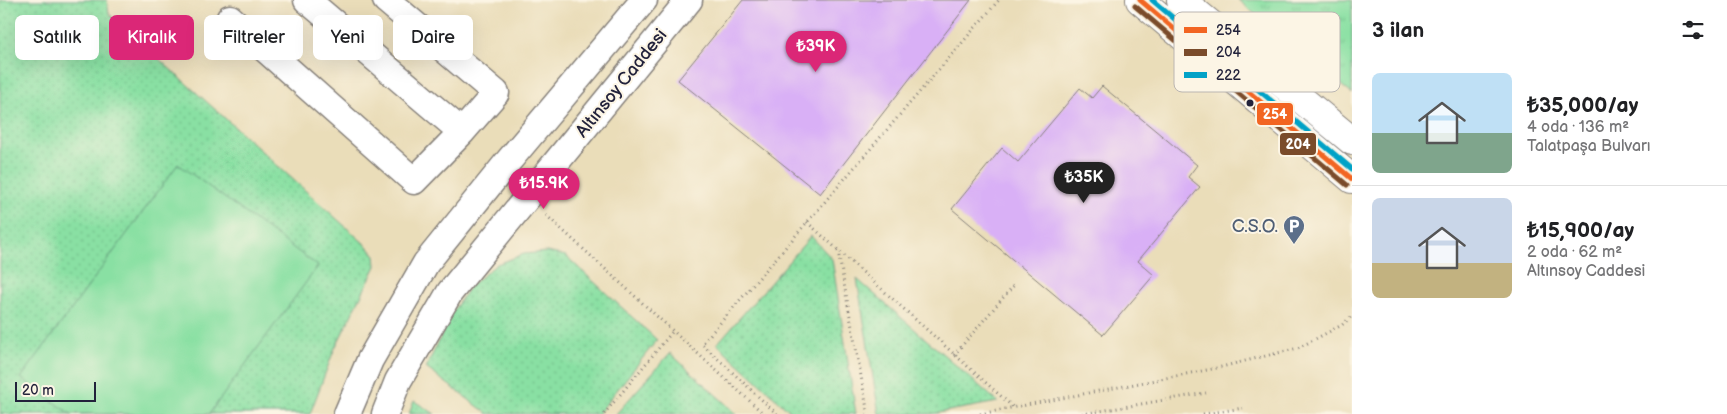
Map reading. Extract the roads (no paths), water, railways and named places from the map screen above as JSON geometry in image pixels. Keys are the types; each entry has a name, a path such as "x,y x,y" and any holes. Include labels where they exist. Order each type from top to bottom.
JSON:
{"main road":[{"path":"1140,0 1174,29"},
{"path":"1181,0 1196,12"},
{"path":"1250,92 1352,178"},
{"path":"1293,92 1352,141"}],"street":[{"path":"307,0 462,132"},
{"path":"277,60 414,181 462,132 496,93 386,0"},
{"name":"Altınsoy Caddesi","path":"347,414 370,360 426,263 506,164 644,0"},
{"name":"Altınsoy Caddesi","path":"385,414 398,381 450,292 690,0"}],"place":[{"name":"C.S.O.","path":"1294,245"}]}
